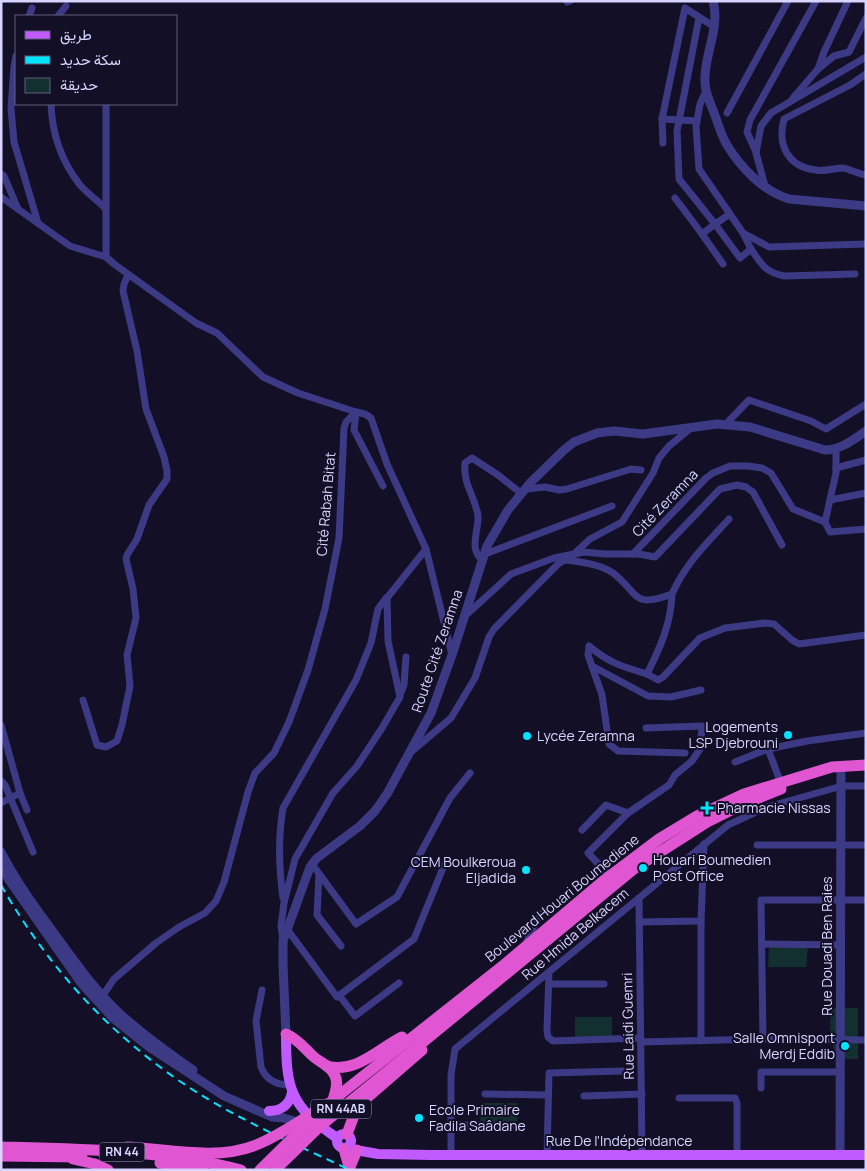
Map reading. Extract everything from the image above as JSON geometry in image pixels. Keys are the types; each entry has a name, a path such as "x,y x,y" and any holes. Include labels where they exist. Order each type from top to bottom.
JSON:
{"highway":[{"name":"Boulevard Houari Boumediene","path":"841,770 866,765"},
{"name":"Boulevard Houari Boumediene","path":"275,1170 319,1127 411,1052 522,956 610,876 659,839 697,816 744,794 781,785 832,767 841,770 866,770"},
{"name":"Boulevard Houari Boumediene","path":"331,1102 414,1035 522,956 616,882 650,858 707,822 781,785"},
{"path":"350,1168 347,1143 356,1110 362,1102 519,970 522,956"},
{"path":"286,1034 294,1038 336,1076 337,1086 331,1102"},
{"path":"327,1066 340,1069 352,1067 402,1037 414,1035"},
{"name":"RN 44","path":"1,1156 127,1147 204,1153 241,1149 268,1139 331,1102"},
{"name":"RN 44AB","path":"260,1170 331,1102"},
{"name":"RN 44","path":"1,1147 199,1169"},
{"path":"55,1152 108,1170"},
{"name":"RN 44","path":"55,1152 176,1157 241,1170"},
{"path":"173,1170 199,1169"}],"main road":[{"name":"Route Cité Zeramna","path":"286,1034 291,1088 301,1108 327,1131 347,1143"},
{"path":"269,1111 279,1110 287,1104 291,1088"},
{"name":"Rue De l'Indépendance","path":"347,1143 372,1153 451,1155 866,1155"}],"street":[{"path":"713,1 716,18 706,62 705,93 726,144 755,179 778,196 789,199 866,206"},
{"path":"727,113 788,1"},
{"path":"765,186 748,132 750,120 816,1"},
{"path":"818,69 848,1"},
{"path":"685,5 699,18 713,26"},
{"path":"663,143 662,119 685,5"},
{"path":"59,15 66,6"},
{"path":"29,15 32,8"},
{"path":"699,18 677,131 679,179 740,258 752,249"},
{"path":"789,102 818,69 834,56 849,52 866,18"},
{"path":"756,153 761,126 771,113 866,57"},
{"path":"15,62 12,108 14,142 38,223"},
{"path":"866,74 850,85 784,119 782,129 784,148 790,159 800,167 817,171 844,168 866,176"},
{"path":"705,93 700,104 696,126 700,169 764,268 784,276 855,274"},
{"path":"51,105 52,122 64,162 81,185 106,209"},
{"path":"106,105 106,256"},
{"path":"662,119 697,121"},
{"path":"1,174 4,176 18,209"},
{"path":"1,197 70,246 106,256 128,275 196,323 217,333 263,377 298,393 365,414 370,418 387,464 426,549 452,655"},
{"path":"675,198 723,264"},
{"path":"702,234 730,214"},
{"path":"743,233 769,247 866,244"},
{"path":"83,700 97,745 106,747 114,744 119,738 129,696 127,655 136,618 133,589 126,563 127,554 137,539 149,505 167,478 166,464 146,409 137,351 123,291 128,275"},
{"path":"725,425 749,400 811,421 826,430 866,404"},
{"path":"356,412 354,430 383,486"},
{"name":"Cité Rabah Bitat","path":"103,995 114,979 152,946 178,927 205,913 216,901 224,882 245,802 255,773 274,753 289,722 310,664 325,609 339,538 344,428 346,422 356,412"},
{"name":"Route Cité Zeramna","path":"286,1034 283,974 284,942 287,929 312,864 317,858 360,826 375,811 411,752 431,713 484,557 500,522 524,492 574,442 591,435 614,431 649,434 717,424 750,428 825,450 836,448"},
{"path":"411,752 451,718 475,678 489,637 494,629 558,564 574,554 590,539 622,522 653,473 659,458 669,446 691,428"},
{"path":"836,448 866,431"},
{"path":"836,448 866,437"},
{"path":"825,522 836,468 836,448"},
{"path":"612,506 484,557 479,557 475,550 478,516 464,476 465,463 472,458 524,492 545,487 559,490 567,489 631,469 641,470"},
{"path":"836,468 866,460"},
{"name":"Cité Zeramna","path":"633,554 706,478 713,472 730,466 762,468 771,473 793,509 825,522 830,532 866,529"},
{"name":"Cité Zeramna","path":"464,618 511,574 554,558 584,552 654,557 720,489 737,485 746,487 754,492 782,545"},
{"path":"830,500 866,493"},
{"path":"647,674 662,645 671,612 672,594 681,575 689,563 729,519"},
{"path":"284,903 280,872 280,822 283,808 356,680 371,643 378,608 426,549"},
{"path":"565,560 584,562 612,572 638,598 646,601 672,594"},
{"path":"387,598 388,641 399,696"},
{"path":"685,753 618,751 610,744 602,695 588,655 589,646 603,658 658,680 664,677 700,638 716,631 737,626 764,623 774,624 799,644 866,635"},
{"path":"284,942 281,926 294,859 333,793 357,766 382,728 404,685 406,657"},
{"path":"591,665 648,696 671,698 701,690"},
{"path":"1,725 20,793 27,810"},
{"path":"610,876 588,853 628,813 669,785 675,775 692,761 700,749 702,726 646,728"},
{"path":"735,762 768,749 807,741 866,733"},
{"path":"768,749 781,785"},
{"name":"Rue Douadi Ben Raies","path":"840,1155 841,770"},
{"path":"312,864 356,924 396,897 450,798 470,773"},
{"path":"1,781 33,852"},
{"name":"Rue Hmida Belkacem","path":"451,1155 451,1075 454,1049 728,825 767,807 842,786 866,786"},
{"path":"1,803 20,793"},
{"path":"582,830 606,805 628,813"},
{"path":"700,1041 704,844"},
{"path":"757,845 866,845"},
{"path":"1,852 15,878 78,966 130,1022 188,1066 228,1092 284,1118 327,1131"},
{"path":"339,995 414,939 445,863"},
{"path":"1,866 81,983 112,1018 149,1047 209,1087 252,1109 272,1117 284,1118"},
{"path":"319,874 317,915 341,946"},
{"name":"Rue Laidi Guemri","path":"639,898 642,1154"},
{"path":"763,1039 761,900 866,900"},
{"path":"522,956 540,914"},
{"path":"639,922 701,921"},
{"path":"287,929 337,997 339,995 355,1016 399,982"},
{"path":"762,944 841,945"},
{"path":"549,972 546,1030 548,1037 553,1041 866,1040"},
{"path":"549,984 604,984"},
{"path":"262,990 256,1021 260,1067 264,1074 274,1082 291,1088"},
{"path":"547,1155 549,1073 623,1071"},
{"path":"761,1088 761,1072 840,1072"},
{"path":"485,1094 548,1095"},
{"path":"584,1096 642,1094"},
{"path":"679,1098 735,1098 737,1103 737,1155"},
{"path":"451,1125 513,1125"}],"green space":[{"path":"769,946 808,947 806,967 768,967"},
{"name":"Salle Omnisport Merdj Eddib","path":"831,1008 858,1008 858,1059 836,1059 830,1032"},
{"path":"575,1017 612,1017 612,1037 575,1038"},
{"path":"481,1103 518,1103 517,1122 480,1122"}],"railway":[{"path":"1,885 58,969 103,1018 128,1041 201,1095 264,1129 350,1170"}],"place":[{"name":"Logements LSP Djebrouni","path":"788,735"},
{"name":"Lycée Zeramna","path":"527,736"},
{"name":"Pharmacie Nissas","path":"707,808"},
{"name":"Houari Boumedien Post Office","path":"643,868"},
{"name":"CEM Boulkeroua Eljadida","path":"526,870"},
{"name":"Salle Omnisport Merdj Eddib","path":"845,1046"},
{"name":"Ecole Primaire Fadila Saâdane","path":"419,1118"}]}
